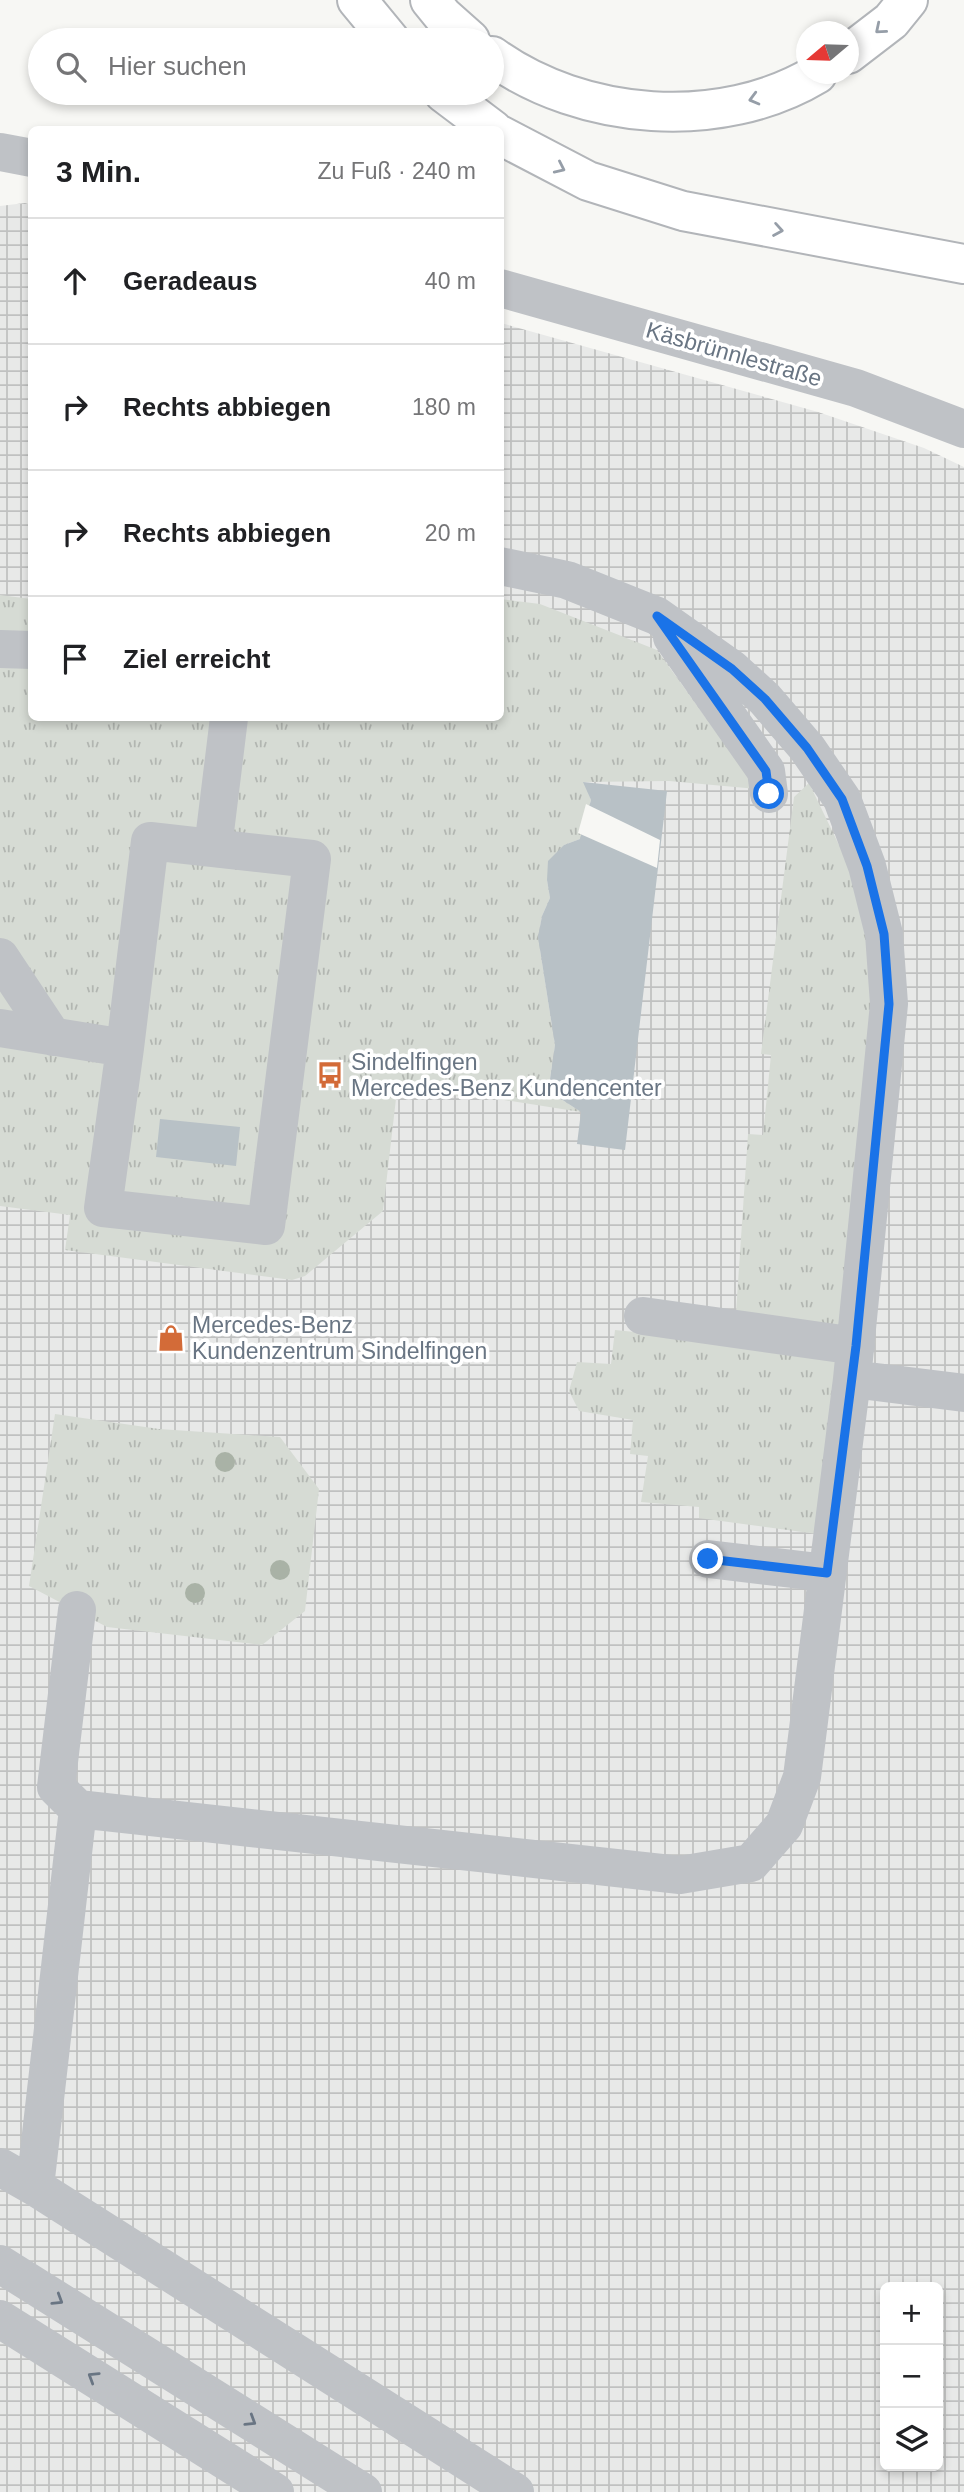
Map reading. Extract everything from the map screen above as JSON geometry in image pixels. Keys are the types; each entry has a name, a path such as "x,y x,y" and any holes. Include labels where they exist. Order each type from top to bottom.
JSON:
{"highway":[{"path":"357,0 380,28"},
{"path":"430,0 456,28"},
{"path":"859,46 891,21 908,0"},
{"path":"504,65 551,89 589,100 628,108 671,112 725,107 766,96 796,83"},
{"path":"460,105 487,126"},
{"path":"504,137 588,181 683,211 964,264"}],"street":[{"path":"0,152 28,157"},
{"name":"Käsbrünnlestraße","path":"504,289 856,388 964,429"},
{"path":"77,1610 56,1787 78,1809 680,1875 751,1863 784,1825 802,1777 854,1362 889,1004 884,934 867,866 842,799 807,748 765,699 732,669 657,616 567,580 504,567"},
{"path":"657,616 766,771 769,794"},
{"path":"0,649 28,650"},
{"path":"213,848 229,721"},
{"path":"149,841 213,848 312,859 265,1226 103,1208 149,841"},
{"path":"0,957 53,1037"},
{"path":"0,1028 125,1048"},
{"path":"643,1316 854,1362 964,1393"},
{"path":"708,1559 827,1573"},
{"path":"35,2187 78,1809"},
{"path":"0,2167 515,2492"},
{"path":"0,2264 363,2492"},
{"path":"0,2319 275,2492"},
{"path":"143,2408 199,2468 233,2492"}],"shaded area":[{"path":"28,204 28,721 504,721 504,324 818,412 924,448 964,467 964,2492 0,2492 0,206"},
{"path":"583,782 667,791 625,1150 577,1144 581,1112 561,1099 549,1086 555,1045 538,937 542,916 550,898 548,861 564,845 580,839 591,800"},
{"path":"160,1119 240,1127 236,1166 156,1157"}],"green space":[{"path":"0,595 28,599 28,721 504,721 504,599 540,604 657,650 757,789 669,781 584,782 591,800 580,839 564,845 547,880 550,898 542,916 538,937 555,1045 549,1085 561,1099 581,1112 504,1100 397,1090 383,1211 305,1276 292,1280 65,1250 70,1215 0,1206"},
{"path":"809,783 853,874 874,975 844,1305 817,1534 699,1518 699,1507 641,1502 648,1456 630,1454 633,1420 579,1411 569,1391 577,1362 611,1364 615,1330 734,1342 748,1134 763,1135 771,1055 761,1054 794,797"},
{"path":"55,1414 159,1429 280,1437 319,1489 305,1611 262,1645 107,1627 29,1586"}],"pier":[{"path":"586,804 660,840 657,868 578,833"}],"place":[{"name":"Sindelfingen Mercedes-Benz Kundencenter","path":"330,1075"},
{"name":"Mercedes-Benz Kundenzentrum Sindelfingen","path":"171,1338"}],"route":[{"path":"708,1559 827,1573 856,1346 889,1004 884,934 867,866 842,799 807,748 765,699 732,669 657,616 766,771 769,794"}]}
